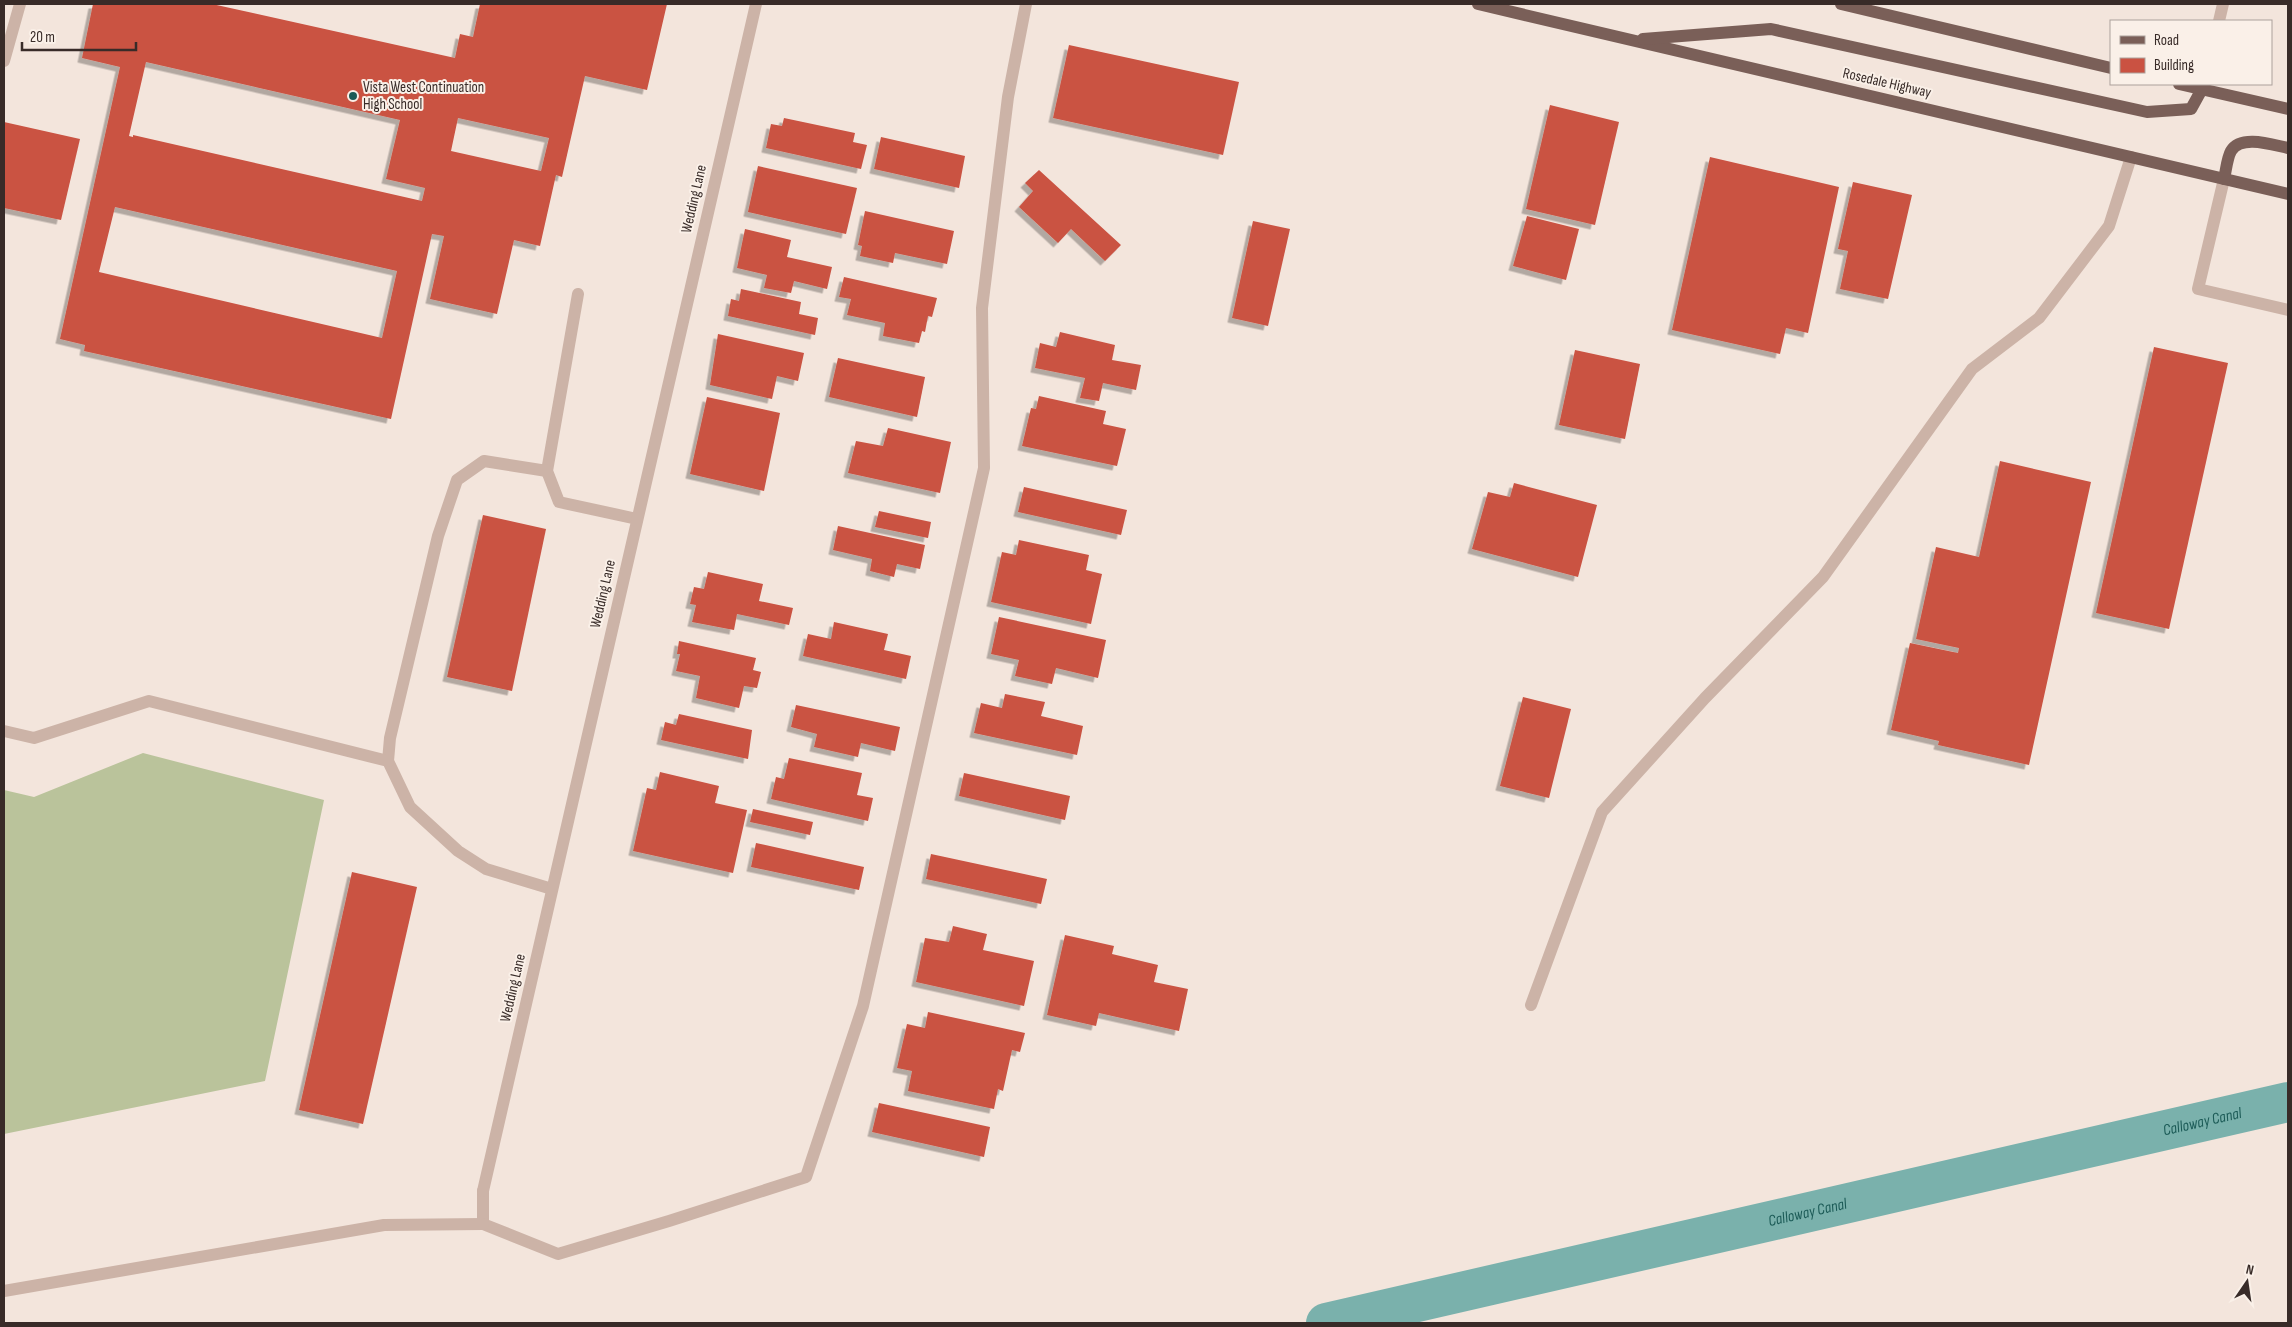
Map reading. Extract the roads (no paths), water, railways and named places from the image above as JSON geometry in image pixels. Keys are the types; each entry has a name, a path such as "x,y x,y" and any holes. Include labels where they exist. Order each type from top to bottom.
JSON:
{"main road":[{"name":"Rosedale Highway","path":"1478,4 2288,194"},
{"path":"1841,4 2110,68"},
{"path":"1632,40 1771,29 2147,112 2191,109 2203,86 2288,110"},
{"path":"2224,179 2231,150 2241,142 2264,142 2288,148"}],"street":[{"path":"4,60 20,4"},
{"name":"Wedding Lane","path":"483,1224 482,1190 756,4"},
{"path":"4,1291 384,1226 483,1224 558,1254 670,1221 806,1177 863,1006 984,468 982,308 1008,96 1026,4"},
{"path":"2219,20 2223,4"},
{"path":"1531,1005 1602,812 1705,698 1823,577 1972,369 2039,318 2109,226 2130,157"},
{"path":"2224,179 2198,290 2288,310"},
{"path":"578,294 547,471 559,502 637,519"},
{"path":"547,471 484,461 457,480 436,546 390,738 388,761 410,807 458,851 486,869 552,888"},
{"path":"4,731 34,738 149,701 388,761"}],"waterway":[{"name":"Calloway Canal","path":"1326,1323 2288,1102"}],"place":[{"name":"Vista West Continuation High School","path":"353,96"}]}
